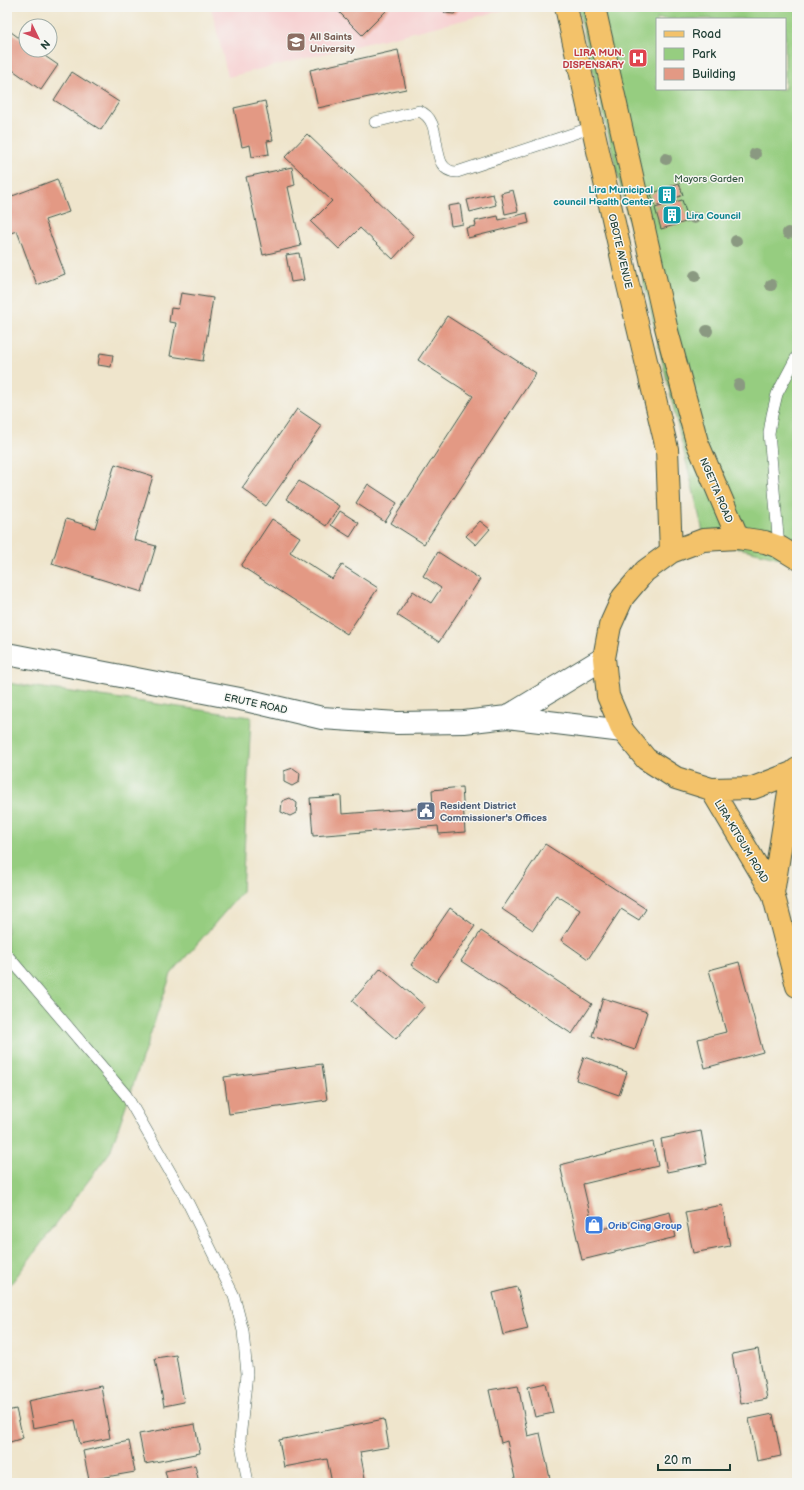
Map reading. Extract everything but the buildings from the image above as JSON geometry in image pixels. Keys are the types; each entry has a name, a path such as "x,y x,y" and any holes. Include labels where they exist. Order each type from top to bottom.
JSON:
{"main road":[{"name":"OBOTE AVENUE","path":"566,7 627,281 667,448 671,552"},
{"name":"NGETTA ROAD","path":"594,7 663,317 697,442 738,538"},
{"path":"788,552 765,542 738,538 704,540 671,552 645,571 623,596 610,626 604,658 608,696 623,731 646,759 676,778 711,789 753,788 794,771"},
{"name":"LIRA-KITGUM ROAD","path":"773,893 794,771"},
{"name":"LIRA-KITGUM ROAD","path":"711,789 773,893 797,986"}],"street":[{"name":"ERUTE ROAD","path":"7,654 250,701 322,718 397,723 464,722 507,717"},
{"path":"507,717 604,658"},
{"path":"507,717 623,731"}],"lane":[{"path":"375,122 419,111 425,113 434,125 440,160 443,167 452,172 457,172 593,127"},
{"path":"788,552 769,433 777,394 797,356"},
{"path":"7,955 126,1095 188,1204 234,1296 243,1331 247,1374 240,1439 248,1483"}],"shaded area":[{"name":"All Saints University","path":"211,7 517,7 228,77"}],"green space":[{"name":"Mayors Garden","path":"578,7 797,7 797,562 705,540"},
{"path":"7,683 251,717 242,892 171,974 110,1152 7,1289"}],"place":[{"name":"All Saints University","path":"296,42"},
{"name":"LIRA MUN. DISPENSARY","path":"638,58"},
{"name":"Lira Municipal council Health Center","path":"667,195"},
{"name":"Lira Council","path":"672,215"},
{"name":"Resident District Commissioner's Offices","path":"426,811"},
{"name":"Orib Cing Group","path":"594,1225"}]}
